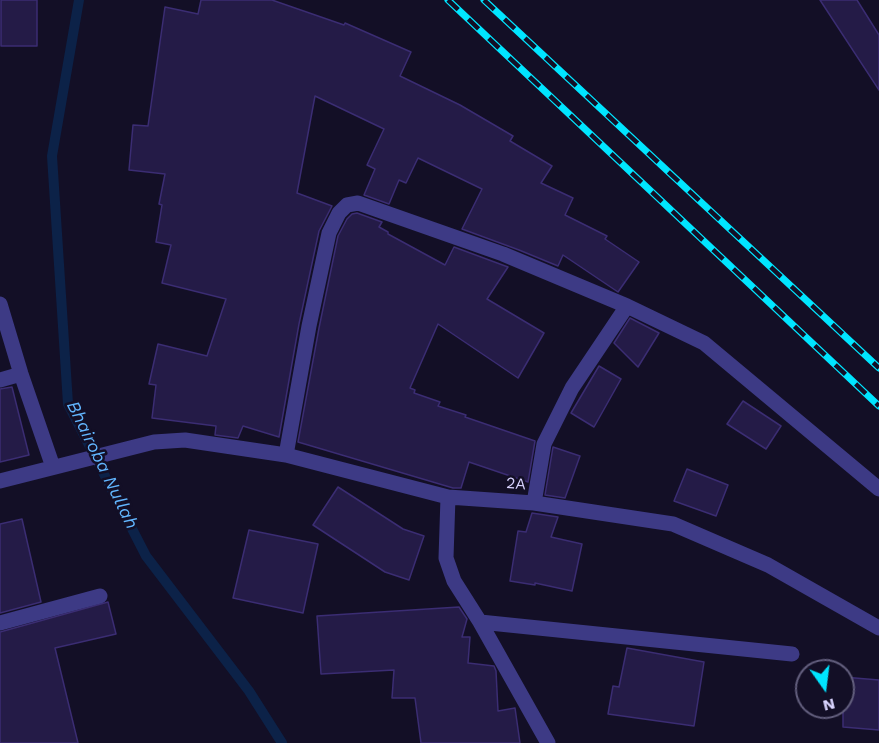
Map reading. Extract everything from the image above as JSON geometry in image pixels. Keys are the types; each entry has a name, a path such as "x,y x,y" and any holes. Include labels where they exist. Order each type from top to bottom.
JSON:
{"street":[{"path":"286,455 309,326 329,233 339,213 347,205 358,203 503,254 627,306 704,343 879,489"},
{"path":"0,304 52,467"},
{"path":"534,503 544,444 572,388 627,306"},
{"path":"0,380 21,374"},
{"name":"2A","path":"0,481 154,442 185,440 286,455 448,497 534,503 673,524 768,565 879,628"},
{"path":"448,497 446,558 454,581 480,622 548,743"},
{"path":"0,623 100,596"},
{"path":"480,622 792,654"}],"building":[{"path":"1,0 37,0 37,46 1,46"},
{"path":"201,0 272,0 344,25 345,23 411,52 400,76 460,105 513,136 510,141 552,166 541,183 573,198 565,215 607,236 605,239 639,262 618,292 563,255 558,266 462,229 482,189 418,158 406,183 399,180 389,204 364,195 375,169 367,165 384,129 315,96 297,193 332,206 319,231 299,324 279,437 243,426 238,438 215,435 216,426 152,418 156,385 149,384 158,344 207,356 226,299 162,283 171,245 156,242 162,205 159,204 165,174 129,170 133,125 148,126 165,7 198,14"},
{"path":"820,0 857,0 879,35 879,90"},
{"path":"357,213 382,222 379,227 388,234 445,265 454,247 508,267 487,299 544,333 518,378 438,324 410,388 415,390 414,393 440,402 438,406 535,441 528,482 469,462 461,488 453,488 298,442 338,236 347,219"},
{"path":"630,318 659,333 638,367 614,343"},
{"path":"599,366 621,379 594,427 571,413"},
{"path":"12,387 29,455 0,462 0,389"},
{"path":"743,401 781,426 766,449 727,424"},
{"path":"553,447 580,456 565,498 545,495"},
{"path":"687,469 728,485 716,516 674,501"},
{"path":"338,487 403,529 424,536 409,580 385,572 313,525"},
{"path":"532,513 558,517 551,537 582,544 572,591 535,583 535,585 510,581 518,531 526,532"},
{"path":"22,519 41,602 0,613 0,524"},
{"path":"249,530 318,544 303,613 233,598"},
{"path":"108,602 116,634 55,648 78,743 0,743 0,632"},
{"path":"459,607 467,619 462,637 470,637 468,663 494,666 498,711 515,708 520,743 421,743 415,698 392,698 394,670 321,674 317,616"},
{"path":"627,648 704,662 694,726 608,714 613,686 619,687"},
{"path":"855,678 879,680 879,730 843,727 843,719 855,719"}],"waterway":[{"name":"Bhairoba Nullah","path":"79,0 52,156 68,404 146,556 249,691 282,743"}],"railway":[{"path":"448,0 879,406"},
{"path":"484,0 879,368"}]}
